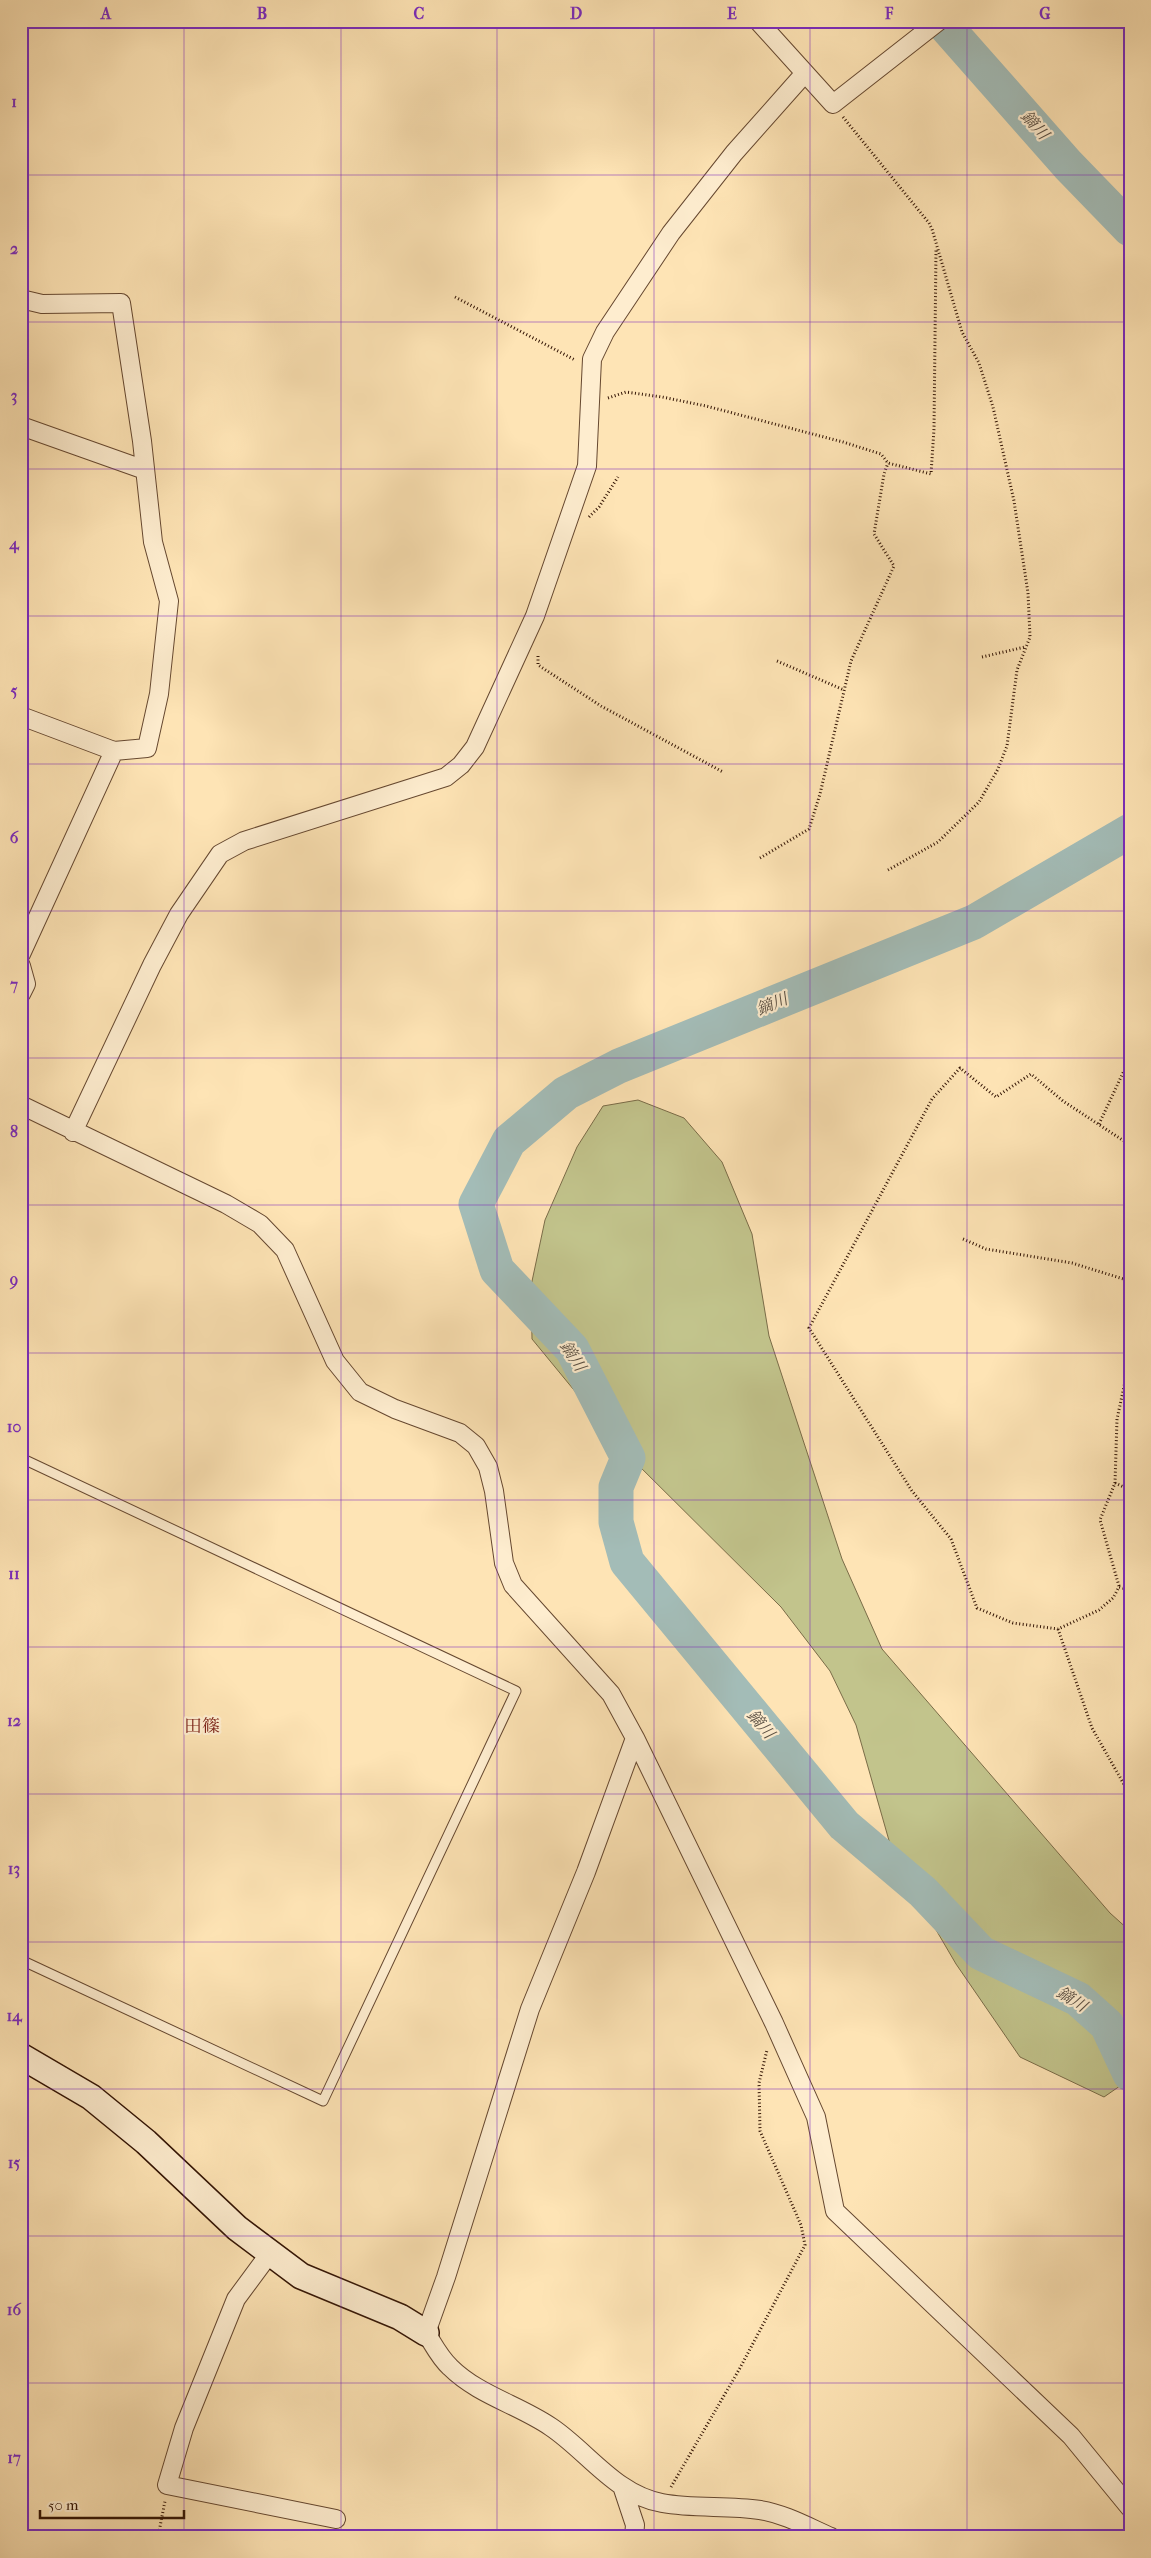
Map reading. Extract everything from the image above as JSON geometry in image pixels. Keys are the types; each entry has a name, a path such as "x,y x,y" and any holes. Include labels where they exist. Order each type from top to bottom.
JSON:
{"street":[{"path":"758,21 805,73 836,102 939,21"},
{"path":"73,1132 152,965 179,914 220,854 244,840 446,776 461,765 476,747 531,625 587,466 592,359 605,332 671,233 734,153 805,73"},
{"path":"21,299 42,304 121,303 154,542 169,601 159,694 147,748 114,751 21,716"},
{"path":"21,426 145,470"},
{"path":"21,954 114,751"},
{"path":"21,966 26,984 21,994"},
{"path":"21,1106 226,1204 260,1224 285,1250 335,1361 360,1392 395,1410 460,1433 476,1446 488,1468 494,1491 504,1563 513,1585 611,1694 635,1738 779,2034 816,2117 835,2211 1072,2436 1130,2508"},
{"path":"426,2334 446,2277 530,2009 586,1872 635,1738"},
{"path":"21,2056 91,2096 146,2142 236,2228 301,2276 400,2317 426,2334 449,2367 476,2386 550,2426 578,2447 622,2486 635,2494 661,2503 759,2510 783,2516 830,2537"},
{"path":"270,2253 236,2299 184,2428 167,2485 336,2519"},
{"path":"622,2486 635,2526 634,2537"}],"lane":[{"path":"21,1458 516,1691 324,2101 21,1960"}],"path":[{"path":"836,102 929,223 962,332 978,363 987,390 1004,453 1014,501 1028,593 1030,636 1017,670 1007,746 998,769 979,802 938,842 888,870"},
{"path":"589,410 615,394 626,392 662,397 843,442 881,454 888,463 931,474 934,430 936,246"},
{"path":"455,297 568,358 585,362 592,359"},
{"path":"760,858 809,829 820,794 851,661 894,566 874,534 884,474 888,463"},
{"path":"564,533 578,528 599,507 618,477"},
{"path":"982,657 1025,647"},
{"path":"537,649 538,665 601,706 723,772"},
{"path":"777,661 844,690"},
{"path":"1098,1124 1130,1058"},
{"path":"1130,1146 1063,1101 1031,1074 996,1097 960,1068 932,1099 809,1328 912,1491 950,1539 977,1608 1013,1623 1058,1629 1099,1610 1113,1598 1119,1587 1100,1520 1115,1483 1117,1419 1130,1359"},
{"path":"963,1239 986,1248 1072,1263 1130,1281"},
{"path":"1115,1483 1130,1490"},
{"path":"1119,1587 1130,1590"},
{"path":"1058,1629 1092,1728 1130,1795"},
{"path":"661,2503 740,2368 805,2245 801,2225 760,2131 759,2083 766,2050 779,2034"},
{"path":"158,2537 167,2485"}],"green space":[{"path":"638,1100 684,1118 722,1162 752,1234 769,1336 842,1559 882,1649 1110,1913 1130,1931 1130,2079 1104,2097 1020,2057 956,1964 894,1858 856,1725 830,1671 781,1607 624,1451 532,1339 531,1286 545,1220 577,1147 603,1106"}],"waterway":[{"name":"鏑川","path":"941,21 1068,165 1130,229"},
{"name":"鏑川","path":"1130,831 974,922 619,1066 566,1093 509,1141 476,1204 497,1270 572,1349 628,1458 616,1487 616,1522 627,1562 844,1825 923,1892 981,1953 1078,1999 1107,2025 1130,2074"}],"district":[{"name":"田篠","path":"202,1726"}]}
